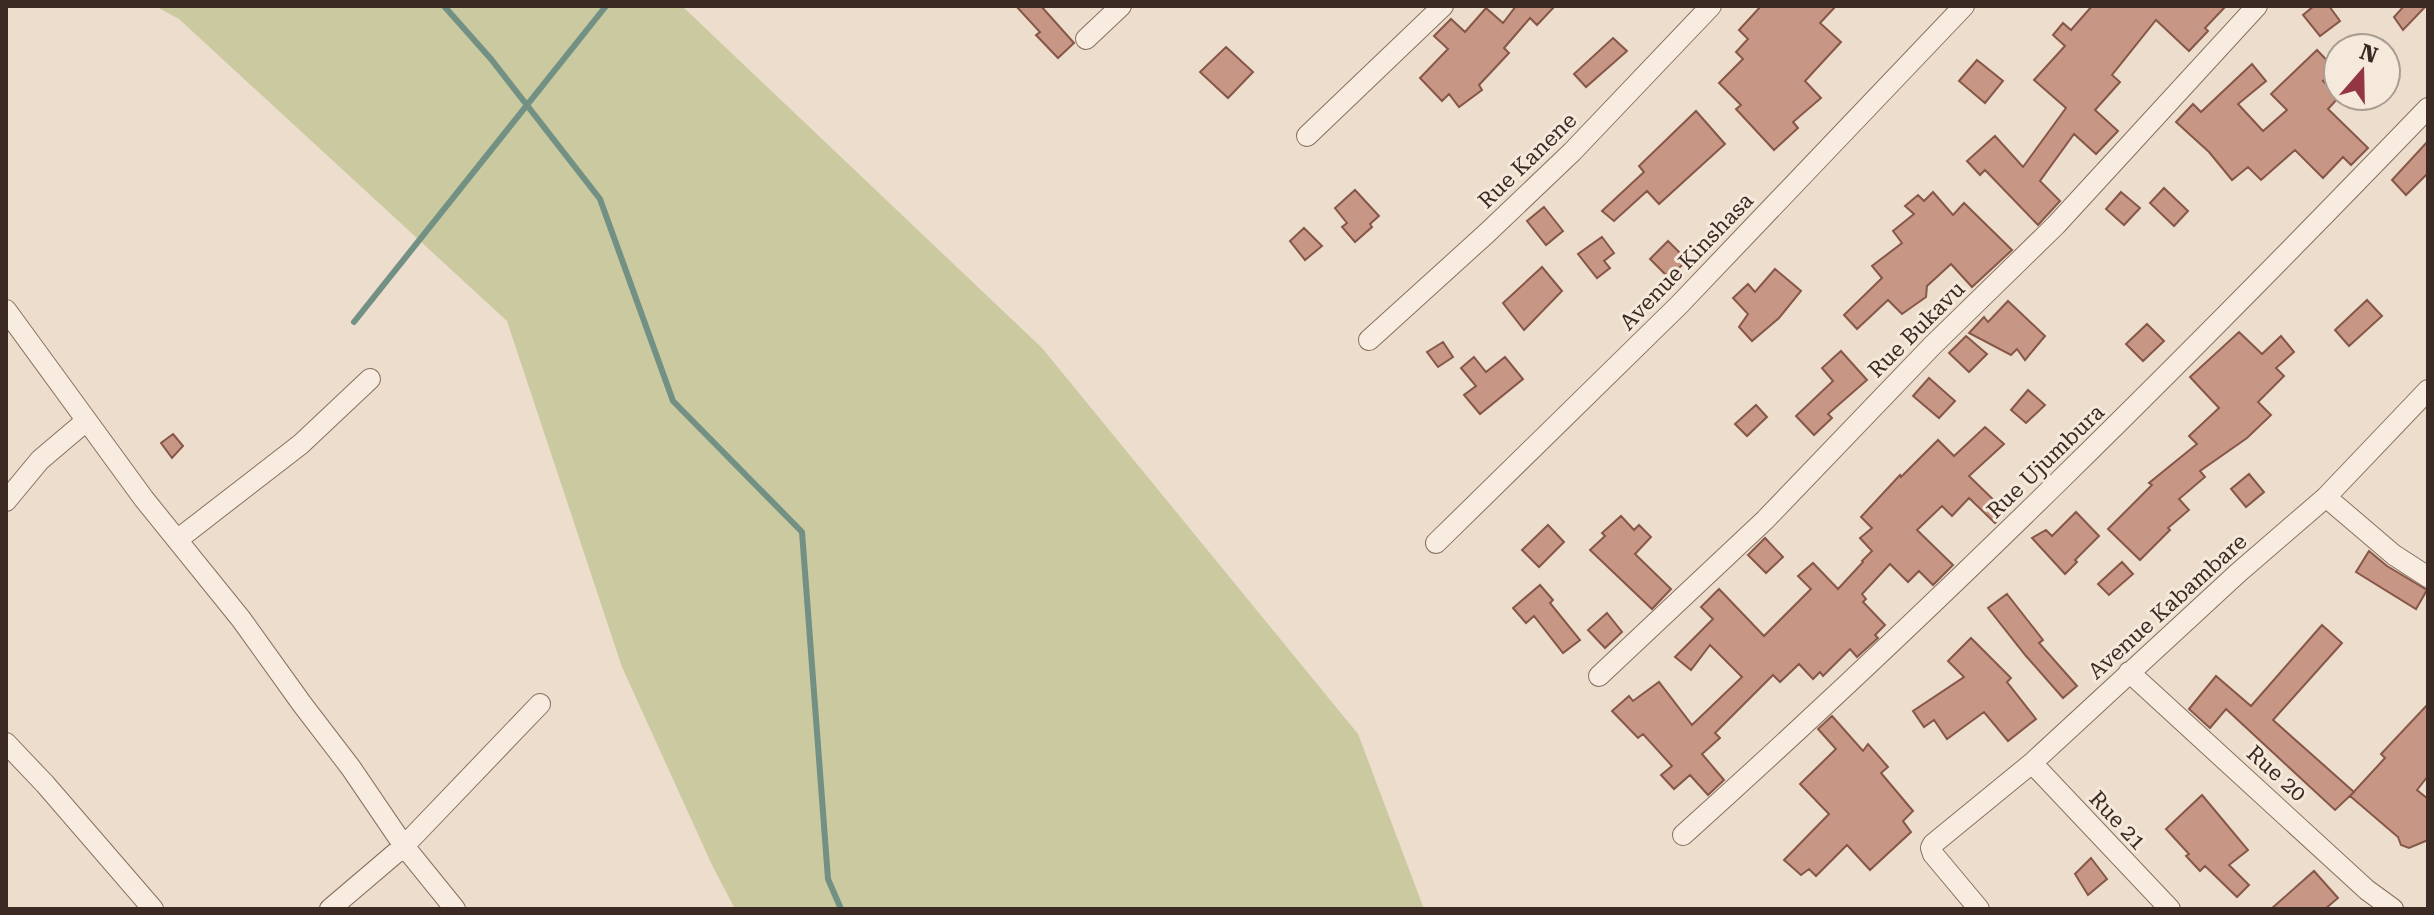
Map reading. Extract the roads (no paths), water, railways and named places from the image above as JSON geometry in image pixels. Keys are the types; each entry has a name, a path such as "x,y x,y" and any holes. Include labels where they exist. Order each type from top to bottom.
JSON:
{"street":[{"path":"1086,39 1121,6"},
{"path":"1307,136 1443,6"},
{"name":"Rue Kanene","path":"1369,340 1572,152 1711,6"},
{"name":"Avenue Kinshasa","path":"1436,543 1679,305 1964,6"},
{"name":"Rue Bukavu","path":"1599,676 1765,520 1932,346 2056,225 2257,6"},
{"name":"Rue Ujumbura","path":"1683,835 1866,669 2083,458 2428,108"},
{"path":"6,310 86,421 241,619 351,768 404,846 455,909"},
{"path":"177,540 301,444 370,379"},
{"name":"Avenue Kabambare","path":"1979,909 1933,854 1933,844 2032,763 2129,672 2326,497 2428,390"},
{"path":"6,501 40,460 86,421"},
{"path":"2326,497 2394,555 2428,577"},
{"name":"Rue 20","path":"2129,672 2367,890 2393,909"},
{"path":"330,909 404,846 540,704"},
{"path":"6,743 153,909"},
{"name":"Rue 21","path":"2032,763 2170,909"}],"waterway":[{"path":"444,6 491,59 600,199 673,401 802,532 828,879 841,909"},
{"path":"354,322 606,6"}]}
